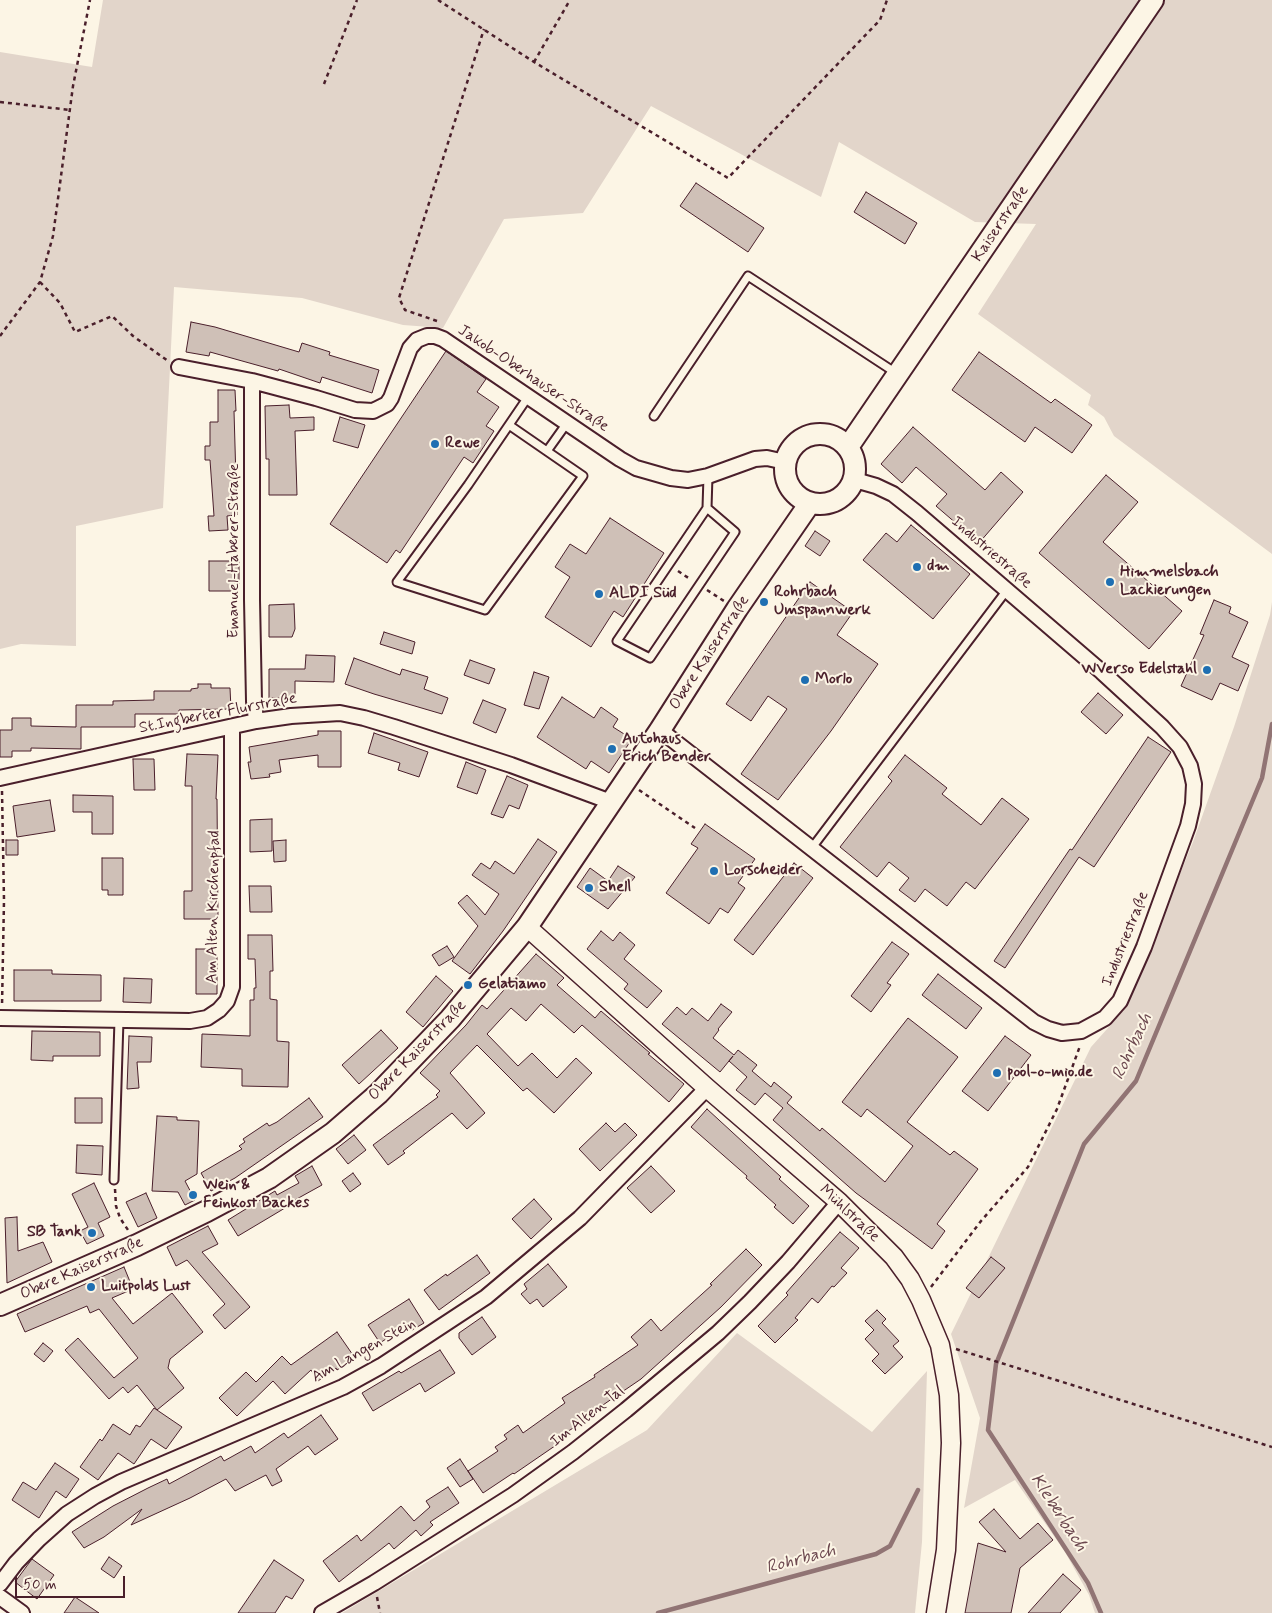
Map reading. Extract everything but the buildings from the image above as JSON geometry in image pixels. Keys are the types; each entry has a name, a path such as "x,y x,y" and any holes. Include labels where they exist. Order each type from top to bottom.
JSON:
{"main road":[{"name":"Kaiserstraße","path":"848,447 1153,0"},
{"path":"829,435 840,439 848,447 856,466 855,480 846,494 839,500 824,504 810,503 800,499 792,492 786,477 785,462 797,442 807,436 829,435"},
{"name":"Obere Kaiserstraße","path":"0,1305 207,1212 268,1178 333,1133 378,1094 450,1020 526,926 660,730 810,503"}],"street":[{"name":"Jakob-Oberhauser-Straße","path":"179,367 252,381 355,410 373,411 387,404 391,398 410,348 417,340 427,336 435,336 636,468 671,478 688,480 708,476 755,459 767,458 785,462"},
{"name":"Emanuel-Haberer-Straße","path":"252,381 252,600 256,721"},
{"name":"Industriestraße","path":"660,730 1034,1022 1062,1033 1081,1031 1104,1018 1120,1001 1144,947 1181,848 1193,804 1194,784 1190,766 1180,747 1162,727 1007,590 893,494 876,486 855,480"},
{"name":"St.Ingberter Flurstraße","path":"1,777 256,721 340,713 364,718 511,766 611,802"},
{"name":"Am Alten Kirchenpfad","path":"1,1018 190,1021 207,1018 219,1010 227,1001 232,987 232,727"},
{"name":"Mühlstraße","path":"526,926 707,1088 839,1202 894,1257 910,1279 922,1300 940,1344 949,1395 952,1444 946,1550 936,1613"},
{"name":"Am Langen Stein","path":"0,1584 38,1539 67,1514 95,1496 121,1482 343,1387 381,1366 486,1297 580,1218 707,1088"},
{"name":"Im Alten Tal","path":"322,1613 374,1583 513,1495 626,1410 718,1333 750,1302 788,1262 839,1202"},
{"path":"0,1597 22,1613"}],"lane":[{"path":"654,416 748,276 899,374"},
{"path":"509,425 583,476 485,610 397,582 468,485 528,397"},
{"path":"547,451 567,423"},
{"path":"707,508 735,532 650,658 617,641 707,508 708,476"},
{"path":"811,849 1007,590"},
{"path":"114,1180 119,1020"}],"path":[{"path":"0,336 40,282 53,236 70,110 90,0"},
{"path":"324,84 357,0"},
{"path":"438,0 534,62 728,178 880,20 887,0"},
{"path":"534,62 570,0"},
{"path":"435,336 438,321 405,310 399,298 484,29"},
{"path":"0,102 70,110"},
{"path":"40,282 60,303 75,332 112,316 133,336 179,367"},
{"path":"1,777 4,900 1,1018"},
{"path":"644,794 695,828"},
{"path":"922,1300 981,1221 1028,1167 1057,1109 1087,1028"},
{"path":"114,1180 116,1206 120,1218 137,1245"},
{"path":"940,1344 1272,1447"}],"shaded area":[{"path":"103,0 1272,0 1272,554 1114,436 1104,417 1088,405 1091,395 978,314 1036,224 975,222 839,142 821,197 651,106 583,213 504,219 443,328 403,325 302,298 174,287 163,508 76,526 76,646 21,644 0,649 0,52 92,67"},
{"path":"1272,602 1272,1613 1095,1613 1089,1595 1065,1552 1015,1480 964,1508 980,1418 951,1334 1091,1047 1124,1010 1193,842 1234,727 1270,615"},
{"path":"737,1333 872,1432 927,1371 922,1542 915,1613 342,1613 647,1430"}],"waterway":[{"name":"Rohrbach","path":"1101,1613 1088,1583 988,1430 996,1364 1084,1144 1136,1081 1262,778 1272,724"},
{"name":"Rohrbach","path":"658,1613 876,1554 890,1546 918,1490"}],"place":[{"name":"Rewe","path":"435,444"},
{"name":"dm","path":"917,567"},
{"name":"Himmelsbach Lackierungen","path":"1110,582"},
{"name":"ALDI Süd","path":"599,594"},
{"name":"Rohrbach Umspannwerk","path":"764,602"},
{"name":"WVerso Edelstahl","path":"1207,670"},
{"name":"Morlo","path":"805,680"},
{"name":"Autohaus Erich Bender","path":"612,749"},
{"name":"Lorscheider","path":"714,871"},
{"name":"Shell","path":"589,888"},
{"name":"Gelatiamo","path":"468,985"},
{"name":"pool-o-mio.de","path":"997,1073"},
{"name":"Wein & Feinkost Backes","path":"193,1195"},
{"name":"SB Tank","path":"92,1233"},
{"name":"Luitpolds Lust","path":"91,1287"}],"water label":[{"name":"Kleberbach","path":"1058,1513"}]}
